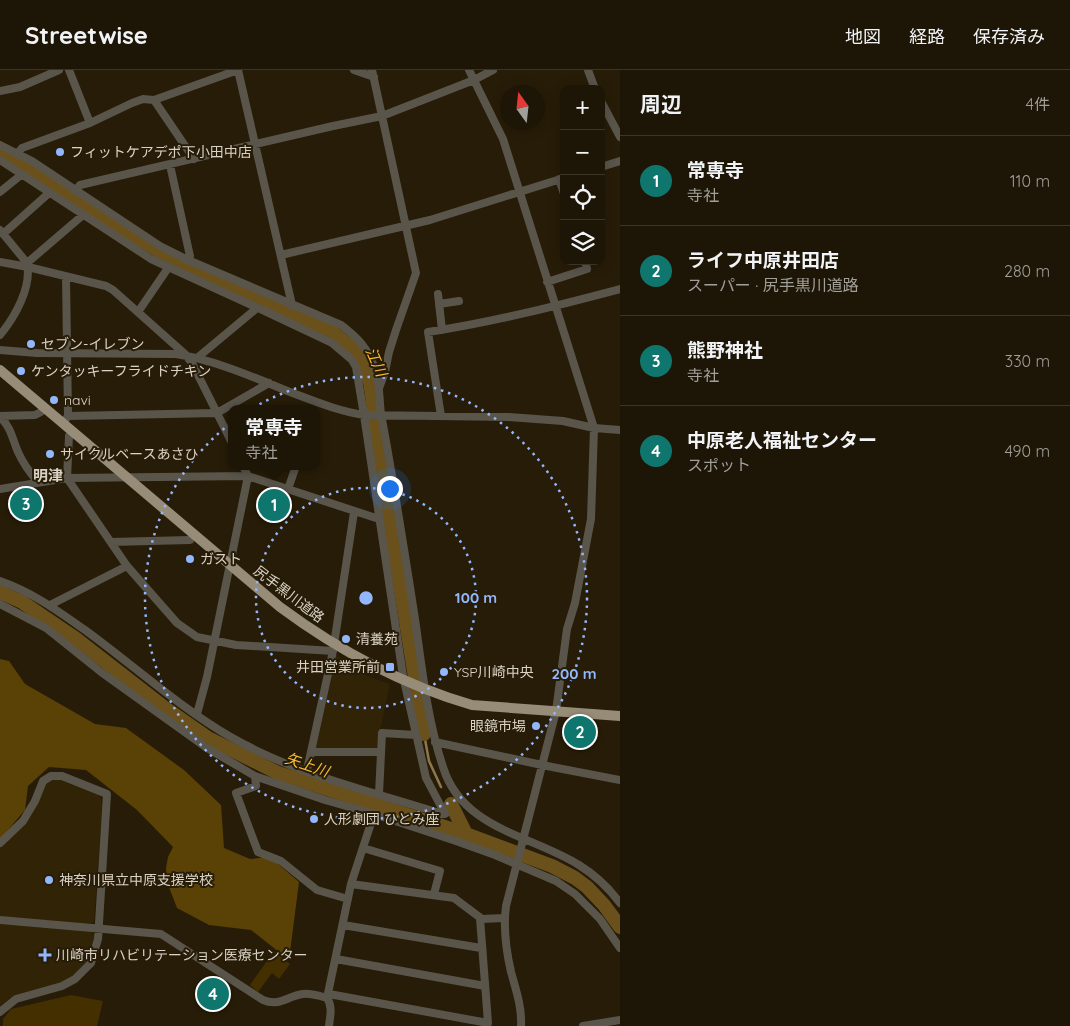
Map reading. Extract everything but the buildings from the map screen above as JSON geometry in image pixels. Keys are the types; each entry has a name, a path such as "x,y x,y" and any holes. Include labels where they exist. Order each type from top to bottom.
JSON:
{"main road":[{"name":"尻手黒川道路","path":"0,370 65,419 120,476 190,540 229,568"},
{"name":"尻手黒川道路","path":"0,378 120,476 290,620 370,669 404,681 447,702 473,709 620,718"}],"street":[{"path":"0,91 20,87 58,70"},
{"path":"69,70 90,123"},
{"path":"18,153 22,148 90,123 142,99 154,100 238,70 292,305"},
{"path":"354,70 373,73 416,273 396,330 379,388"},
{"path":"469,70 503,139 594,428 589,528 575,606 567,629 556,713 508,891 504,918 508,955 522,1016 521,1026"},
{"path":"75,191 80,185 382,116 474,80 493,70"},
{"path":"588,70 594,85"},
{"path":"154,100 194,159"},
{"path":"605,109 620,137"},
{"path":"0,145 18,153 160,246 188,260 341,325 358,338 369,354 379,388 381,415 396,496 426,691 435,742 446,776 458,798 472,811 502,830 560,855 584,868 596,876 620,903"},
{"path":"0,160 151,259 332,343 347,356 356,368 404,681 426,778 445,814 286,763 255,750 197,714 50,605 19,588 0,581"},
{"path":"605,166 620,161"},
{"path":"170,165 190,256 188,260"},
{"path":"0,192 21,175"},
{"path":"281,255 406,226 519,193 560,178"},
{"path":"0,335 16,311 27,283 27,265 1,232 49,193"},
{"path":"27,265 83,215"},
{"path":"0,262 27,265 66,277 106,286 138,312 186,356 228,435"},
{"path":"547,282 587,269 586,265"},
{"path":"138,312 168,268"},
{"path":"66,277 68,352 65,419 217,413 228,407"},
{"path":"441,416 428,332 475,325 620,289"},
{"path":"438,294 442,330"},
{"path":"439,304 460,301"},
{"path":"197,358 257,308"},
{"path":"0,350 37,353 152,352 186,356 197,358 269,383 314,405"},
{"path":"231,405 269,383"},
{"path":"320,407 364,415 549,420 594,428 620,430"},
{"path":"0,417 35,415 40,412"},
{"path":"0,417 12,433 18,452 26,467 38,482"},
{"path":"69,436 67,478 127,566 177,623 197,637 242,646 333,648"},
{"path":"197,714 207,677 248,476 245,470"},
{"path":"288,489 295,470"},
{"path":"0,489 67,478 248,476 379,519"},
{"path":"307,770 333,648 354,512"},
{"path":"112,542 190,540"},
{"path":"50,605 127,566"},
{"path":"0,604 46,628 101,672 207,748 255,776 456,841 516,862 556,881 575,894 600,919 620,948"},
{"path":"379,794 382,733 416,735"},
{"path":"435,742 620,780"},
{"path":"311,752 380,752"},
{"path":"0,842 23,821 44,781 49,777 62,776 107,794 98,939 91,963 84,971 62,986 16,999 0,1012"},
{"path":"255,776 256,786 236,794 258,852 281,861 317,890 348,899"},
{"path":"329,1026 331,1008 328,996 342,926 351,884 374,814"},
{"path":"363,848 440,871 434,894"},
{"path":"351,884 454,898 482,919 504,918"},
{"path":"0,920 162,934 270,1003 305,994 328,996 488,1023 480,918"},
{"path":"342,926 482,948"},
{"path":"336,959 485,986"},
{"path":"583,1026 620,1020"}],"shaded area":[{"path":"336,655 357,666 367,676 390,684 376,750 316,750 314,746 333,657"},
{"path":"0,659 9,661 25,684 95,724 126,728 184,770 221,805 224,848 250,859 270,857 299,882 289,960 251,930 209,925 177,908 167,882 166,868 168,857 173,847 137,810 86,770 49,767 28,786 25,810 0,839"},
{"name":"神奈川県立中原支援学校","path":"58,777 98,793 101,798 94,921 91,924 0,917 0,844 3,844 48,780"},
{"path":"0,924 90,931 95,937 91,955 74,976 54,986 10,998 0,1006"},
{"path":"274,951 290,964 279,979 272,973 258,992 250,985"},
{"path":"71,995 103,1001 97,1026 3,1026 3,1019 11,1009"}],"waterway":[{"name":"江川","path":"0,152 159,251 331,331 358,353 370,382 376,446 424,734"},
{"name":"矢上川","path":"0,592 22,602 75,638 165,708 208,738 278,773 466,834 552,866 575,878 587,887 604,905 620,927"},
{"name":"江川","path":"424,734 429,761 441,787"},
{"name":"江川","path":"451,804 466,834"}],"place":[{"name":"フィットケアデポ下小田中店","path":"60,152"},
{"name":"セブン-イレブン","path":"31,344"},
{"name":"ケンタッキーフライドチキン","path":"21,371"},
{"name":"navi","path":"54,400"},
{"name":"サイクルベースあさひ","path":"50,454"},
{"name":"熊野神社","path":"26,504"},
{"name":"常専寺","path":"274,505"},
{"name":"ガスト","path":"190,559"},
{"name":"清養苑","path":"346,639"},
{"name":"井田営業所前","path":"390,667"},
{"name":"YSP川崎中央","path":"444,672"},
{"name":"眼鏡市場","path":"536,726"},
{"name":"ライフ中原井田店","path":"580,732"},
{"name":"人形劇団 ひとみ座","path":"314,819"},
{"name":"神奈川県立中原支援学校","path":"49,880"},
{"name":"川崎市リハビリテーション医療センター","path":"45,955"},
{"name":"中原老人福祉センター","path":"213,994"}],"district":[{"name":"明津","path":"48,476"}]}
